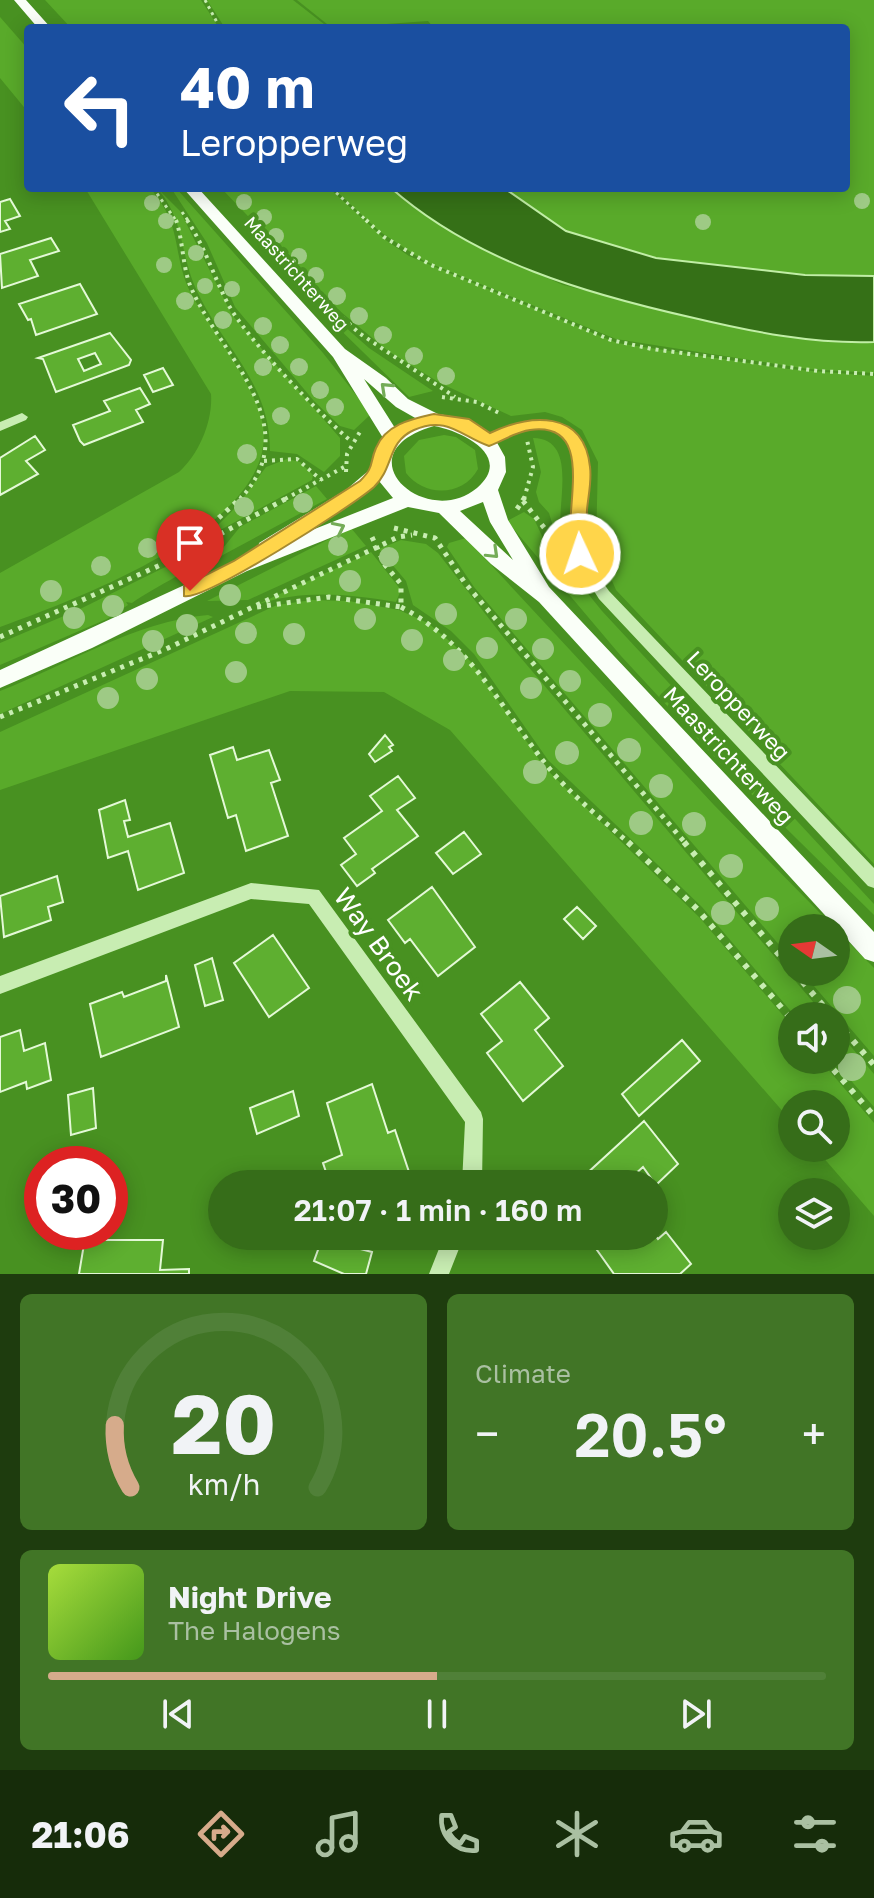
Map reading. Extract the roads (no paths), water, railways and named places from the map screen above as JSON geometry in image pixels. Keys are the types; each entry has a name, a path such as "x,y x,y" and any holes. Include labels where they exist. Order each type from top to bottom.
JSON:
{"main road":[{"path":"20,0 41,24"},
{"name":"Maastrichterweg","path":"194,192 339,353 380,382 402,403 434,420"},
{"name":"Maastrichterweg","path":"339,353 360,391 380,413 391,437"},
{"path":"434,420 463,423 489,440 498,460 488,488 470,500 444,507 407,500 391,488 381,470 383,449 391,437 411,425 434,420"},
{"path":"240,566 317,513 353,494 381,470"},
{"name":"Maastrichterweg","path":"488,488 499,522 546,596"},
{"path":"0,679 85,642 240,566 407,500"},
{"name":"Maastrichterweg","path":"444,507 498,559 546,596 874,950"}],"street":[{"path":"0,427 22,417"},
{"name":"Leropperweg","path":"489,440 517,427 551,426 570,435 578,446 583,468 577,531 580,554 604,595 874,880"},
{"name":"Way Broek","path":"0,985 251,891 313,896 474,1119 472,1170"},
{"path":"439,1274 448,1250"}]}
